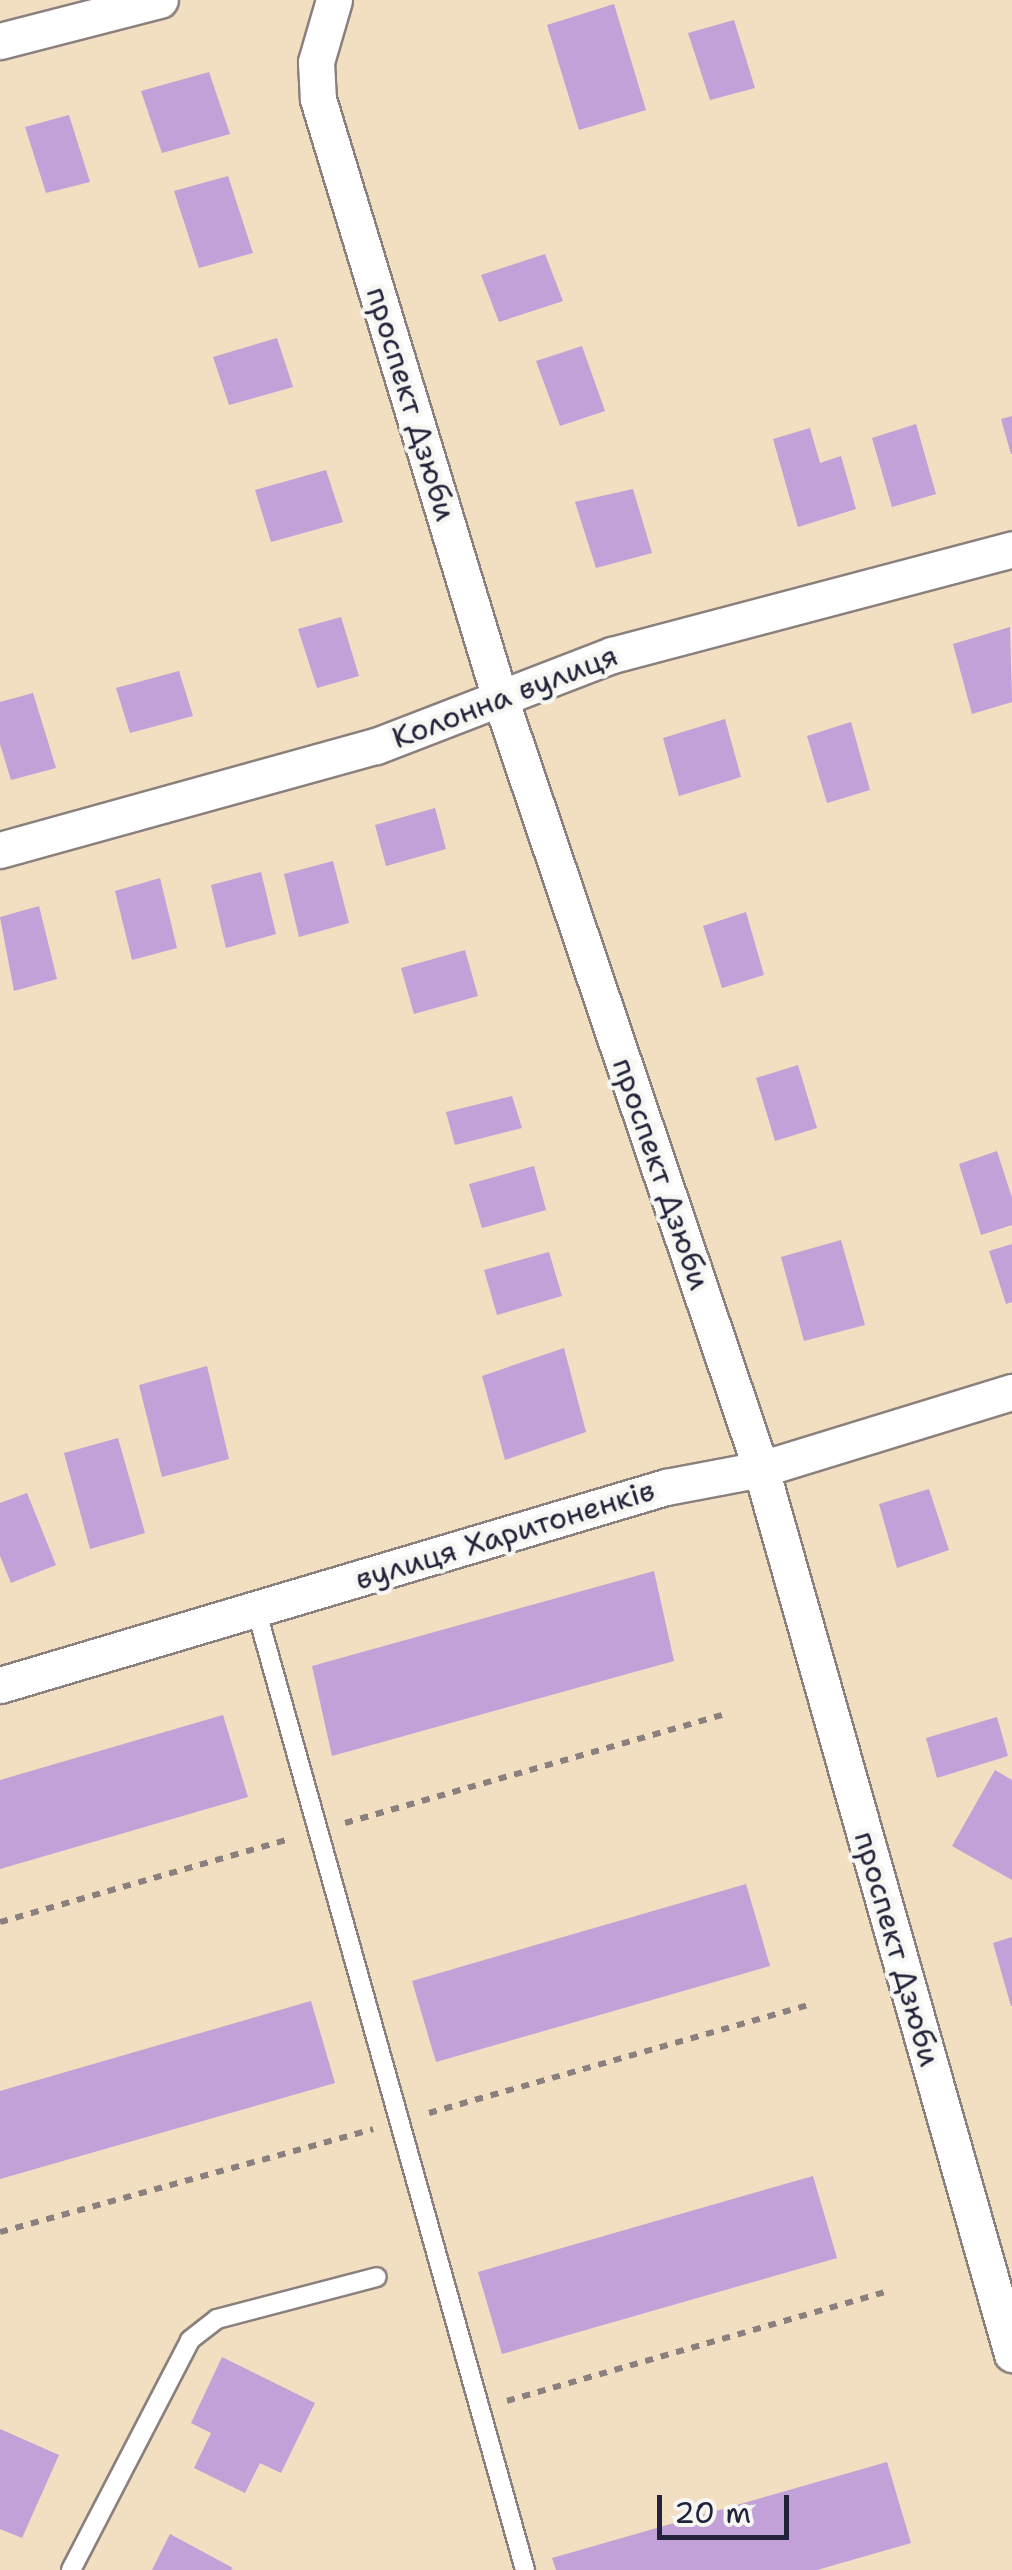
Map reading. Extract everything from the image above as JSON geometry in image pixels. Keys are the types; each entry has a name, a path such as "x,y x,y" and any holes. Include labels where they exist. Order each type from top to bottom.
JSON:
{"street":[{"path":"0,42 160,0"},
{"name":"проспект Дзюби","path":"334,0 316,62 318,99 499,695 761,1469 1012,2354"},
{"name":"Колонна вулиця","path":"0,850 376,746 612,654 1012,549"},
{"name":"вулиця Харитоненків","path":"0,1686 666,1486 761,1469 1012,1392"}],"lane":[{"path":"256,1609 525,2570"},
{"path":"71,2570 190,2340 216,2319 377,2277"}],"path":[{"path":"326,1828 728,1713"},
{"path":"0,1922 306,1834"},
{"path":"0,2232 808,2006"},
{"path":"480,2409 885,2292"}],"building":[{"path":"614,4 646,110 579,130 547,25"},
{"path":"734,20 755,88 710,100 688,33"},
{"path":"209,72 230,134 162,153 141,91"},
{"path":"69,115 90,182 46,193 25,127"},
{"path":"228,176 253,253 199,268 174,191"},
{"path":"545,254 563,301 499,322 481,275"},
{"path":"277,338 293,387 229,405 213,357"},
{"path":"582,346 605,411 560,426 536,361"},
{"path":"1012,416 1012,454 1011,454 1001,419"},
{"path":"916,424 936,494 892,507 872,438"},
{"path":"810,428 820,463 841,456 856,509 798,527 773,439"},
{"path":"326,470 343,522 271,542 255,490"},
{"path":"633,489 652,553 596,568 575,502"},
{"path":"341,617 359,676 317,688 298,629"},
{"path":"1010,627 1012,702 972,714 953,644"},
{"path":"179,671 193,716 130,733 116,688"},
{"path":"33,693 56,768 11,780 0,744 0,702"},
{"path":"725,719 741,777 679,796 663,738"},
{"path":"851,722 870,790 827,803 807,736"},
{"path":"435,808 446,849 386,866 375,825"},
{"path":"333,861 349,923 299,937 284,874"},
{"path":"261,872 276,934 226,948 211,885"},
{"path":"160,878 177,948 132,960 115,891"},
{"path":"39,906 57,979 14,991 0,917"},
{"path":"746,912 764,975 722,988 703,926"},
{"path":"465,950 478,996 414,1014 401,968"},
{"path":"798,1065 817,1128 775,1141 756,1078"},
{"path":"512,1096 522,1128 455,1145 446,1112"},
{"path":"997,1151 1012,1198 1012,1225 981,1235 959,1164"},
{"path":"534,1166 546,1210 482,1228 469,1184"},
{"path":"841,1240 865,1325 804,1341 781,1257"},
{"path":"1012,1244 1012,1302 1006,1304 989,1251"},
{"path":"549,1252 562,1296 497,1315 484,1270"},
{"path":"564,1348 586,1432 505,1460 482,1376"},
{"path":"207,1366 229,1459 162,1477 139,1385"},
{"path":"118,1438 145,1533 90,1549 64,1453"},
{"path":"929,1489 949,1550 897,1568 879,1504"},
{"path":"27,1493 56,1565 11,1583 0,1556 0,1503"},
{"path":"654,1571 674,1661 332,1756 312,1666"},
{"path":"223,1715 248,1797 0,1869 0,1780"},
{"path":"997,1717 1008,1756 937,1778 926,1738"},
{"path":"995,1770 1012,1780 1012,1880 952,1846"},
{"path":"746,1884 770,1966 436,2062 412,1981"},
{"path":"1012,1937 1012,2006 1011,2006 993,1943"},
{"path":"311,2001 335,2083 0,2179 0,2091"},
{"path":"813,2176 837,2258 502,2354 478,2272"},
{"path":"222,2357 315,2403 281,2473 260,2463 245,2493 194,2468 211,2433 191,2423"},
{"path":"0,2429 59,2455 22,2538 0,2529"},
{"path":"887,2462 911,2543 817,2570 556,2570 552,2558"},
{"path":"170,2534 233,2568 152,2570"}]}
